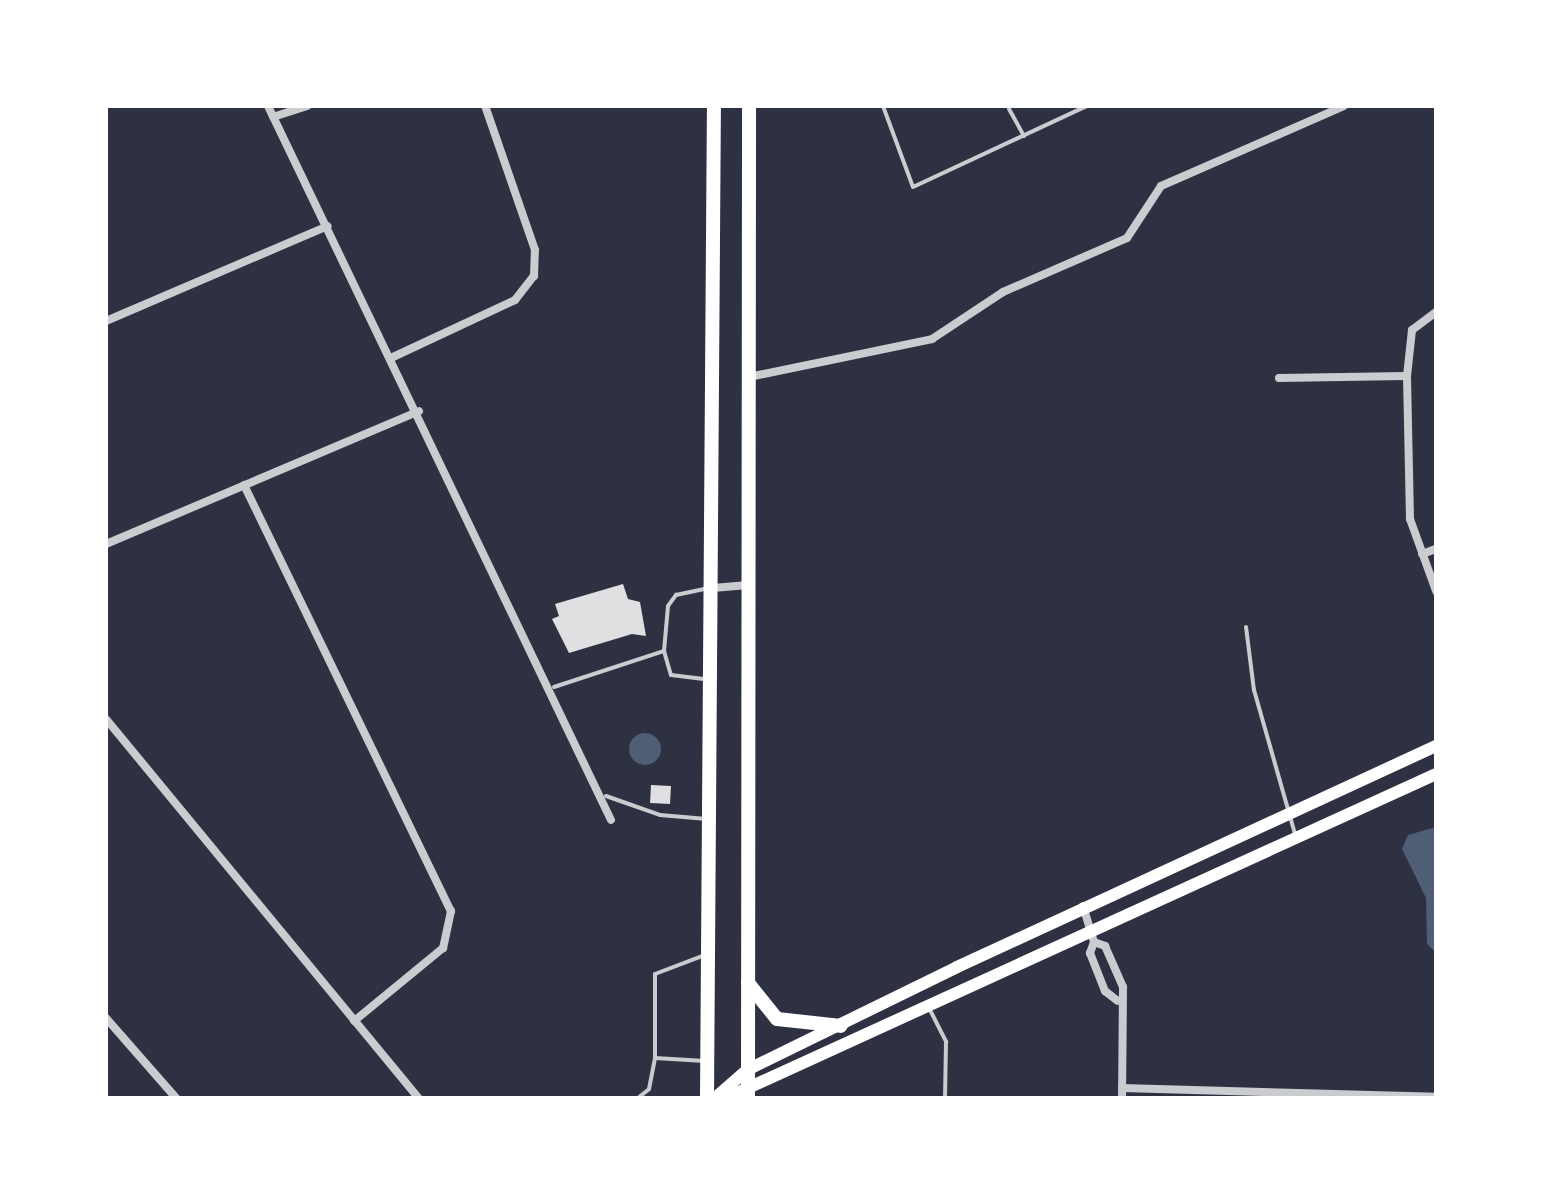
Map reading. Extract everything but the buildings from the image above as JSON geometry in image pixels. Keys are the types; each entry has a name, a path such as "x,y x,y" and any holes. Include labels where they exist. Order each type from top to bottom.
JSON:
{"highway":[{"path":"707,1098 713,588 714,106"},
{"path":"748,1094 749,106"},
{"path":"747,983 777,1019 841,1026"}],"main road":[{"path":"715,1098 747,1070 1083,906 1436,746"},
{"path":"726,1098 748,1094 929,1008 1092,937 1296,837 1436,774"}],"street":[{"path":"268,106 554,687 606,796 611,820"},
{"path":"273,117 307,106"},
{"path":"393,357 527,289 535,250 485,106"},
{"path":"749,377 932,339 1003,292 1127,238 1161,186 1344,106"},
{"path":"106,321 328,226"},
{"path":"1436,312 1412,330 1407,376 1410,519 1436,591"},
{"path":"1279,378 1407,376"},
{"path":"106,544 419,411"},
{"path":"244,485 451,911 443,948 354,1021"},
{"path":"1422,554 1436,549"},
{"path":"713,588 748,585"},
{"path":"106,719 418,1098"},
{"path":"1083,906 1092,937 1090,953 1105,991 1118,1001"},
{"path":"1092,937 1105,946 1123,987 1118,1001 1122,1093 1436,1097"},
{"path":"106,1018 176,1098"}],"lane":[{"path":"883,106 913,187 1087,106"},
{"path":"1007,107 1024,136"},
{"path":"712,679 671,675 664,651 676,595 713,588"},
{"path":"1246,627 1285,812 1296,837"},
{"path":"554,687 664,651"},
{"path":"606,796 660,815 709,819"},
{"path":"640,1097 649,1089 655,1058 655,974 707,954"},
{"path":"929,1008 946,1042 945,1098"},
{"path":"655,1058 707,1062"}],"water":[{"path":"645,733 656,738 661,749 656,760 645,765 634,760 629,749 634,738"},
{"path":"1436,827 1435,952 1427,944 1426,898 1402,849 1408,835"}]}
